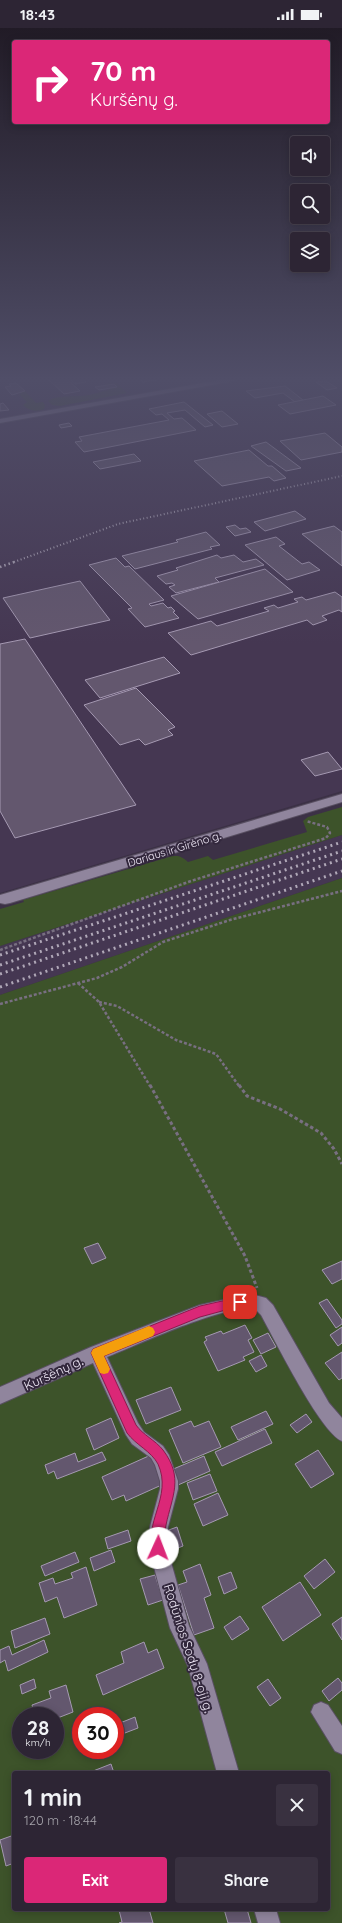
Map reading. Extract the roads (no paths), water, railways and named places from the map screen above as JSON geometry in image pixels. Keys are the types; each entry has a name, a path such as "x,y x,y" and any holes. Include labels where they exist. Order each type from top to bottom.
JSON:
{"street":[{"name":"Dariaus ir Girėno g.","path":"5,899 342,798"},
{"name":"Kuršėnų g.","path":"0,1396 97,1353 200,1312 240,1302 251,1301 260,1303 267,1310 323,1409 342,1432"},
{"name":"Rodūnios Sodų 8-oji g.","path":"97,1353 132,1429 138,1438 157,1452 162,1460 170,1481 159,1527 158,1548 180,1628 198,1664 227,1771"},
{"path":"321,1712 342,1744"},
{"path":"266,1911 269,1923"}],"railway":[{"path":"14,562 118,524 342,476"},
{"path":"0,567 17,561"},
{"path":"0,955 342,842"},
{"path":"0,965 342,851"},
{"path":"0,974 342,859"},
{"path":"0,987 342,871"}]}
